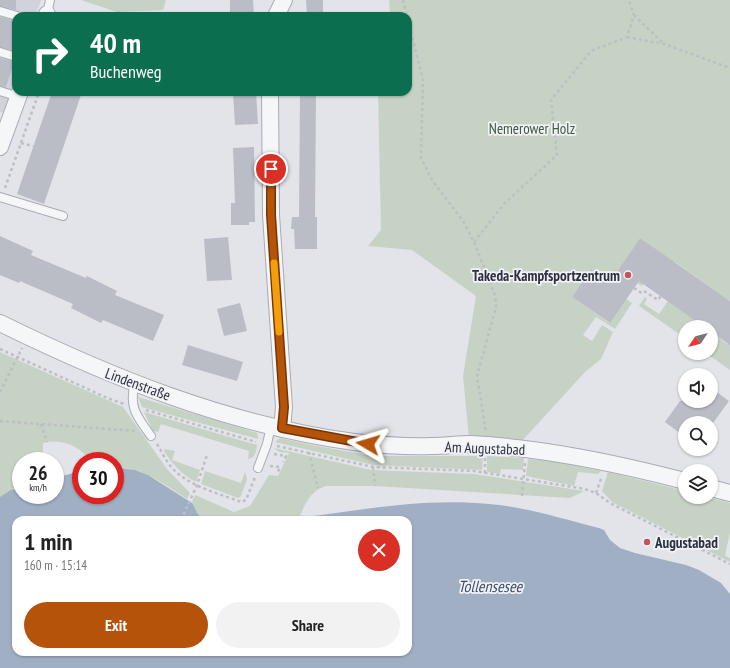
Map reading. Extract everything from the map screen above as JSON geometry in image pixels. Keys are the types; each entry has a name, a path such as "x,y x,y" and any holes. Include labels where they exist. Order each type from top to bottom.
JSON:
{"street":[{"path":"278,12 284,0"},
{"path":"0,147 19,96"},
{"path":"270,96 271,215 284,407 277,427"},
{"name":"Lindenstraße","path":"0,323 135,384 277,427"},
{"name":"Am Augustabad","path":"277,427 352,442 383,445 470,444 528,449 585,457 678,479"},
{"path":"718,490 730,493"}],"lane":[{"path":"0,11 12,15"},
{"path":"0,52 12,56"},
{"path":"0,91 12,93"},
{"path":"1,197 63,216"},
{"path":"135,384 132,399 133,406 151,436"},
{"path":"259,466 267,444 277,427"}],"path":[{"path":"403,0 406,12"},
{"path":"629,0 634,15 664,44"},
{"path":"627,37 634,15"},
{"path":"412,36 423,80 422,158 432,180 463,222 474,242 495,295 496,307 477,376 487,446"},
{"path":"474,242 504,204 557,155 551,100 591,51 627,37 664,44 730,68"},
{"path":"1,197 38,96"},
{"path":"21,143 33,146"},
{"path":"634,288 658,300 661,296"},
{"path":"0,349 18,357 0,392"},
{"path":"0,421 138,431 151,436 171,467 183,478 241,502 246,500 259,466 280,467 277,474"},
{"path":"41,424 47,442"},
{"path":"267,444 373,467 474,471 585,489 596,493 610,504 730,564"},
{"path":"309,452 318,488"},
{"path":"264,453 286,456 283,462"},
{"path":"183,516 197,485 207,454"},
{"path":"373,467 375,486"},
{"path":"522,496 524,478"}],"shaded area":[{"path":"0,0 41,0 36,12 12,12 12,88 4,113 0,112"}],"green space":[{"path":"81,0 166,0 163,10 117,12"},
{"name":"Nemerower Holz","path":"389,0 730,0 730,301 675,262 654,291 659,260 642,286 637,283 659,252 640,238 610,282 591,269 572,297 609,323 626,299 632,303 615,329 596,317 583,335 592,341 602,325 613,332 601,359 585,372 521,442 469,438 463,376 476,296 412,250 368,246 381,230 378,96 412,96 412,12 390,12"},
{"path":"645,297 647,299 644,304 659,314 668,301 694,320 678,320 678,333 639,306"},
{"path":"718,337 727,344 730,340 730,370 716,360 718,360"},
{"path":"0,352 123,407 167,469 190,493 187,499 144,473 124,468 124,452 82,452 70,444 50,442 43,443 43,452 12,452 12,491 0,512"},
{"path":"138,397 257,433 258,439 142,407"},
{"path":"144,412 257,445 255,454 253,457 248,459 249,451 161,424 158,432 153,431"},
{"path":"280,438 373,456 483,456 482,470 373,465 275,442"},
{"path":"274,448 371,470 474,474 584,491 570,498 375,486 326,486 315,491 308,499 300,516 186,516 195,495 234,512 250,506 269,475 278,476 289,453 279,452"},
{"path":"165,449 175,451 172,460 200,470 196,482 178,469 164,451"},
{"path":"487,456 524,458 523,470 501,469 500,474 487,472"},
{"path":"528,459 553,461 601,471 598,474 578,472 574,486 526,476"},
{"path":"205,471 241,483 245,472 247,479 241,496 238,498 201,484"},
{"path":"608,472 678,489 678,504 718,504 718,500 730,503 730,532 725,556 730,558 730,562 612,502 602,491"}],"water":[{"name":"Tollensesee","path":"124,468 135,470 148,475 192,503 199,516 12,516 12,656 412,656 412,516 314,516 423,503 467,502 517,508 599,528 604,530 610,540 620,548 686,565 699,570 721,583 730,594 730,668 0,668 0,497 12,490 12,504 64,504 64,476 72,473 72,504 124,504"}],"building":[{"path":"0,0 16,0 16,10 0,6"},
{"path":"230,0 253,0 254,12 230,12"},
{"path":"306,0 323,0 323,12 307,12"},
{"path":"0,17 12,20 12,50 0,47"},
{"path":"0,58 12,61 12,68 6,87 0,86"},
{"path":"51,96 81,96 44,204 17,194"},
{"path":"233,96 256,96 258,124 235,125"},
{"path":"300,96 316,96 315,217 317,217 317,249 295,249 294,229 291,229 292,217 299,217"},
{"path":"254,147 255,222 249,222 249,225 231,225 231,203 235,203 233,148"},
{"path":"0,236 33,251 31,255 86,278 87,276 117,291 115,295 164,315 153,341 103,320 101,323 71,308 73,304 20,281 19,283 0,275"},
{"path":"228,237 232,280 207,281 204,239"},
{"path":"640,238 730,301 730,345 718,337 718,320 694,320 639,281 610,323 572,297 591,269 610,282"},
{"path":"240,303 247,331 224,336 217,309"},
{"path":"188,345 243,362 237,381 182,365"},
{"path":"718,393 729,401 718,416 678,416 678,432 665,422 678,404 678,408 718,408"}],"slow traffic":[{"path":"274,263 279,332"}],"place":[{"name":"Takeda-Kampfsportzentrum","path":"628,275"},
{"name":"Augustabad","path":"647,542"}],"route":[{"path":"271,169 271,215 284,407 282,428 312,435 368,444"}]}
